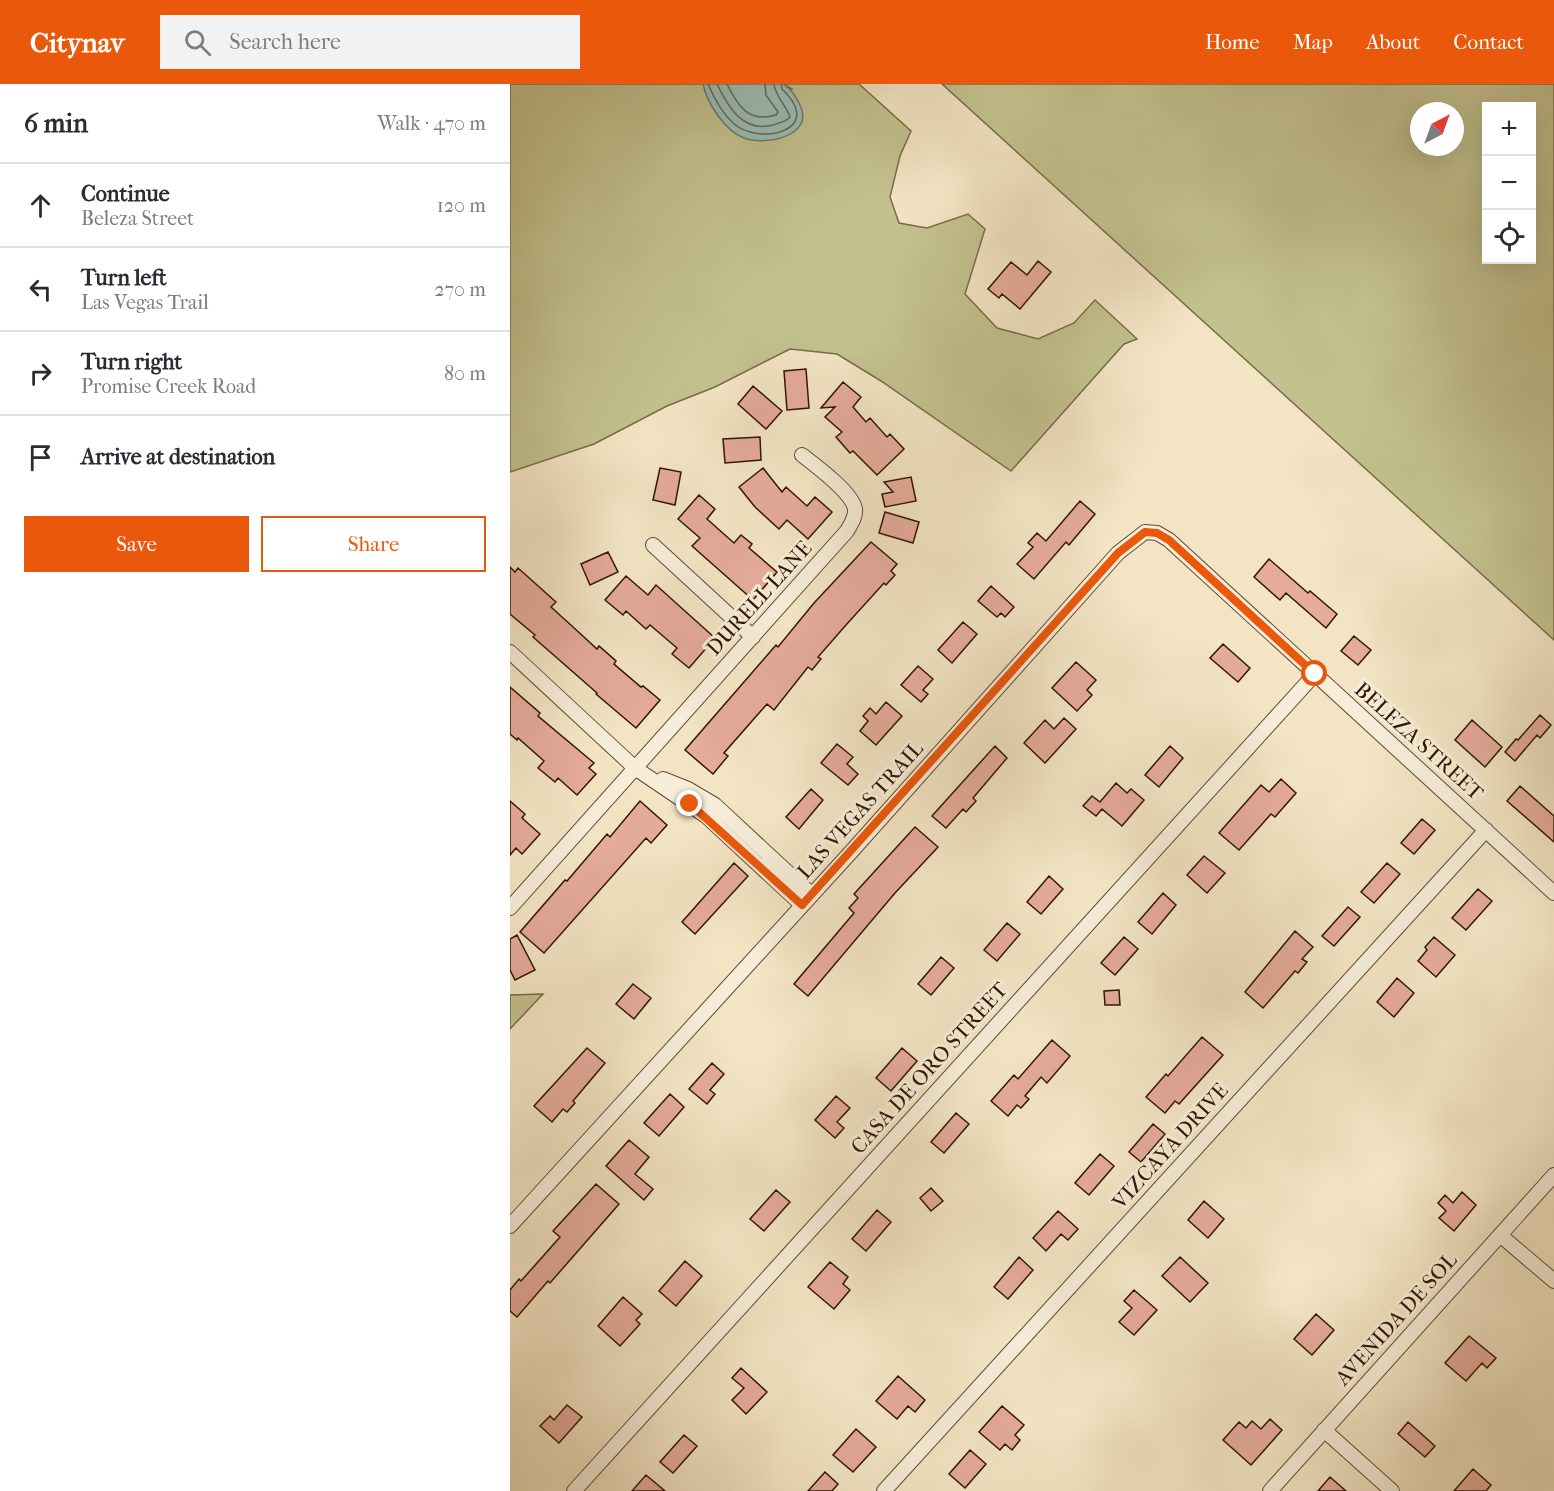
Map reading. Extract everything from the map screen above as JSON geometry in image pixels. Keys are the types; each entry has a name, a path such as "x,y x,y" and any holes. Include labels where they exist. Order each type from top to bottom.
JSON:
{"street":[{"name":"DURELL LANE","path":"513,898 635,768 847,531 854,518 854,504 847,494 802,455"},
{"name":"BELEZA STREET","path":"1145,532 1157,533 1169,540 1554,892"},
{"name":"LAS VEGAS TRAIL","path":"510,1226 807,900 1118,553 1145,532"},
{"path":"653,545 753,637"},
{"path":"510,652 635,768 705,798 807,900"},
{"name":"CASA DE ORO STREET","path":"574,1491 1315,674"},
{"name":"VIZCAYA DRIVE","path":"884,1491 1486,830"},
{"name":"AVENIDA DE SOL","path":"1270,1491 1554,1175"},
{"path":"1500,1235 1554,1281"},
{"path":"1324,1430 1392,1491"}],"shaded area":[{"path":"510,84 703,84 712,107 792,89 783,84 859,84 911,131 900,156 890,197 899,223 927,228 968,214 985,229 965,294 997,328 1038,339 1074,323 1095,300 1137,339 1124,344 1011,471 881,381 837,354 790,349 715,387 667,406 594,444 510,472"},
{"path":"942,84 1554,84 1554,640"},
{"path":"543,994 510,1029 510,995"}],"water":[{"path":"703,84 783,84 789,88 800,105 803,116 801,124 795,131 775,139 764,141 744,138 730,129 718,116 708,99"}],"building":[{"path":"1038,261 1051,272 1020,309 1002,294 999,298 988,289 1011,262 1027,275"},
{"path":"806,369 809,408 787,410 784,371"},
{"path":"843,382 861,397 853,407 866,422 870,418 887,437 890,434 904,449 877,475 853,451 850,453 836,437 842,432 825,417 835,407 821,408"},
{"path":"753,386 782,411 766,429 738,404"},
{"path":"760,437 761,460 725,463 723,439"},
{"path":"660,468 681,472 675,505 653,500"},
{"path":"763,468 782,492 786,487 807,506 815,497 832,512 808,539 787,520 779,529 755,507 739,487"},
{"path":"911,477 916,501 885,507 882,494 893,492 884,482"},
{"path":"699,495 715,509 707,519 734,543 741,535 752,544 749,548 777,572 753,600 692,546 700,538 678,519"},
{"path":"1080,501 1095,514 1069,545 1066,542 1034,579 1017,564 1033,547 1028,543 1037,533 1046,541"},
{"path":"885,512 919,522 913,543 879,533"},
{"path":"871,542 897,564 891,571 895,575 886,585 884,583 818,657 821,659 812,670 808,667 774,710 767,704 724,753 728,756 713,774 685,750 776,645 778,647 814,603"},
{"path":"608,552 618,572 590,585 581,564"},
{"path":"1269,559 1308,593 1310,591 1337,614 1326,628 1286,593 1280,600 1254,577"},
{"path":"510,567 515,572 518,568 556,602 551,607 597,649 599,646 616,661 614,664 660,700 636,728 510,614"},
{"path":"626,576 648,595 656,585 715,638 689,668 672,654 677,648 650,625 646,629 626,611 623,615 605,600"},
{"path":"991,586 1014,607 1005,617 1001,613 997,617 978,601"},
{"path":"963,622 977,634 952,663 938,650"},
{"path":"1354,636 1371,650 1358,665 1341,651"},
{"path":"1223,644 1250,668 1238,682 1210,658"},
{"path":"1076,662 1096,680 1087,690 1092,695 1077,711 1052,688"},
{"path":"918,666 933,679 923,690 928,694 921,702 901,685"},
{"path":"510,687 540,713 538,716 594,763 589,768 596,774 577,795 558,778 555,782 538,768 544,761 518,738 517,740 510,734"},
{"path":"886,702 902,716 876,745 860,731 868,721 863,716 870,708 876,714"},
{"path":"1540,715 1551,725 1540,738 1537,735 1515,761 1505,752"},
{"path":"1064,718 1076,729 1045,763 1024,743 1045,720 1054,729"},
{"path":"1472,720 1502,747 1485,767 1455,740"},
{"path":"837,744 853,757 847,764 858,774 848,785 821,763"},
{"path":"995,746 1007,758 973,798 976,801 966,812 963,809 946,828 932,816"},
{"path":"1170,746 1183,758 1159,787 1145,775"},
{"path":"1281,779 1296,793 1275,817 1271,814 1239,850 1219,833 1261,785 1269,792"},
{"path":"1116,783 1127,793 1131,789 1144,800 1122,826 1102,809 1096,816 1083,806 1092,796 1100,802"},
{"path":"1520,786 1554,816 1554,842 1507,801"},
{"path":"811,789 823,800 799,829 786,817"},
{"path":"510,801 525,814 522,818 540,834 522,854 516,848 510,855"},
{"path":"640,801 667,825 651,843 646,838 544,953 520,932 607,834 610,837"},
{"path":"1422,819 1435,830 1414,854 1401,843"},
{"path":"915,827 938,847 895,893 808,996 794,984 854,913 849,908 858,898 854,894"},
{"path":"1204,856 1225,873 1207,893 1187,875"},
{"path":"734,863 748,876 695,934 682,922"},
{"path":"1387,863 1400,874 1374,903 1361,892"},
{"path":"1049,876 1063,889 1041,914 1027,902"},
{"path":"1478,889 1492,901 1466,930 1452,918"},
{"path":"1163,893 1176,905 1152,934 1138,922"},
{"path":"1348,907 1360,917 1334,946 1322,936"},
{"path":"1007,923 1020,934 997,961 984,950"},
{"path":"1295,931 1313,947 1302,959 1307,962 1298,973 1295,971 1263,1008 1245,992"},
{"path":"517,935 535,970 515,980 510,970 510,939"},
{"path":"1124,937 1138,949 1115,975 1101,963"},
{"path":"1434,937 1455,955 1436,977 1418,961 1427,950 1425,947"},
{"path":"941,957 954,968 931,995 918,984"},
{"path":"1397,978 1414,993 1394,1017 1377,1002"},
{"path":"633,984 651,998 634,1019 616,1004"},
{"path":"1119,990 1120,1005 1105,1005 1104,991"},
{"path":"1202,1037 1223,1055 1179,1104 1175,1101 1165,1113 1146,1097"},
{"path":"1052,1040 1070,1056 1047,1083 1041,1077 1025,1096 1029,1099 1021,1108 1017,1105 1008,1116 991,1101 1014,1075 1018,1079"},
{"path":"587,1048 605,1063 573,1101 575,1103 567,1112 563,1109 552,1122 534,1106"},
{"path":"902,1048 917,1061 891,1091 876,1078"},
{"path":"712,1063 724,1074 710,1090 715,1094 707,1104 689,1089"},
{"path":"670,1094 684,1107 659,1136 644,1123"},
{"path":"836,1096 850,1108 837,1122 844,1128 835,1138 815,1120"},
{"path":"956,1113 969,1124 944,1153 931,1142"},
{"path":"1153,1124 1165,1134 1141,1162 1129,1152"},
{"path":"629,1140 649,1157 635,1174 653,1189 644,1200 606,1166"},
{"path":"1100,1154 1114,1166 1089,1195 1075,1183"},
{"path":"596,1184 619,1204 517,1317 510,1311 510,1290 519,1279 521,1281 560,1237 553,1231"},
{"path":"931,1188 943,1201 931,1211 920,1198"},
{"path":"776,1190 790,1202 764,1231 750,1219"},
{"path":"1462,1192 1476,1205 1454,1231 1439,1218 1446,1211 1438,1203 1445,1195 1453,1203"},
{"path":"1204,1201 1224,1219 1208,1238 1188,1220"},
{"path":"877,1210 891,1222 866,1251 852,1239"},
{"path":"1058,1211 1078,1229 1068,1240 1061,1234 1046,1251 1033,1238"},
{"path":"1019,1257 1033,1270 1008,1299 994,1287"},
{"path":"1180,1257 1208,1283 1190,1302 1162,1276"},
{"path":"685,1261 702,1276 676,1306 659,1291"},
{"path":"830,1262 848,1277 843,1284 850,1290 834,1309 808,1287"},
{"path":"1134,1290 1157,1310 1134,1335 1119,1322 1132,1308 1124,1301"},
{"path":"623,1297 642,1314 636,1320 640,1324 620,1346 598,1326"},
{"path":"1316,1314 1334,1330 1312,1355 1294,1339"},
{"path":"1469,1336 1496,1358 1487,1368 1482,1363 1466,1381 1445,1363"},
{"path":"741,1368 767,1392 746,1414 732,1400 744,1388 732,1378"},
{"path":"898,1376 925,1400 915,1412 908,1406 897,1419 876,1401"},
{"path":"567,1405 582,1417 559,1443 540,1426 550,1416 554,1420"},
{"path":"1002,1406 1024,1425 1015,1435 1020,1440 1012,1450 1005,1444 1000,1450 979,1432"},
{"path":"1270,1419 1282,1430 1251,1465 1223,1440 1239,1422 1246,1428 1252,1421 1261,1429"},
{"path":"1408,1422 1435,1446 1425,1457 1398,1434"},
{"path":"856,1429 876,1447 853,1472 833,1455"},
{"path":"684,1435 697,1446 673,1473 660,1462"},
{"path":"970,1450 986,1464 965,1488 949,1474"},
{"path":"1473,1469 1491,1485 1486,1491 1454,1491"},
{"path":"825,1472 838,1484 832,1491 808,1491"},
{"path":"646,1475 665,1491 632,1491"},
{"path":"1330,1477 1346,1491 1318,1491"}],"route":[{"path":"690,804 706,816 802,905 1118,553 1145,532 1157,533 1169,540 1315,674"}]}
